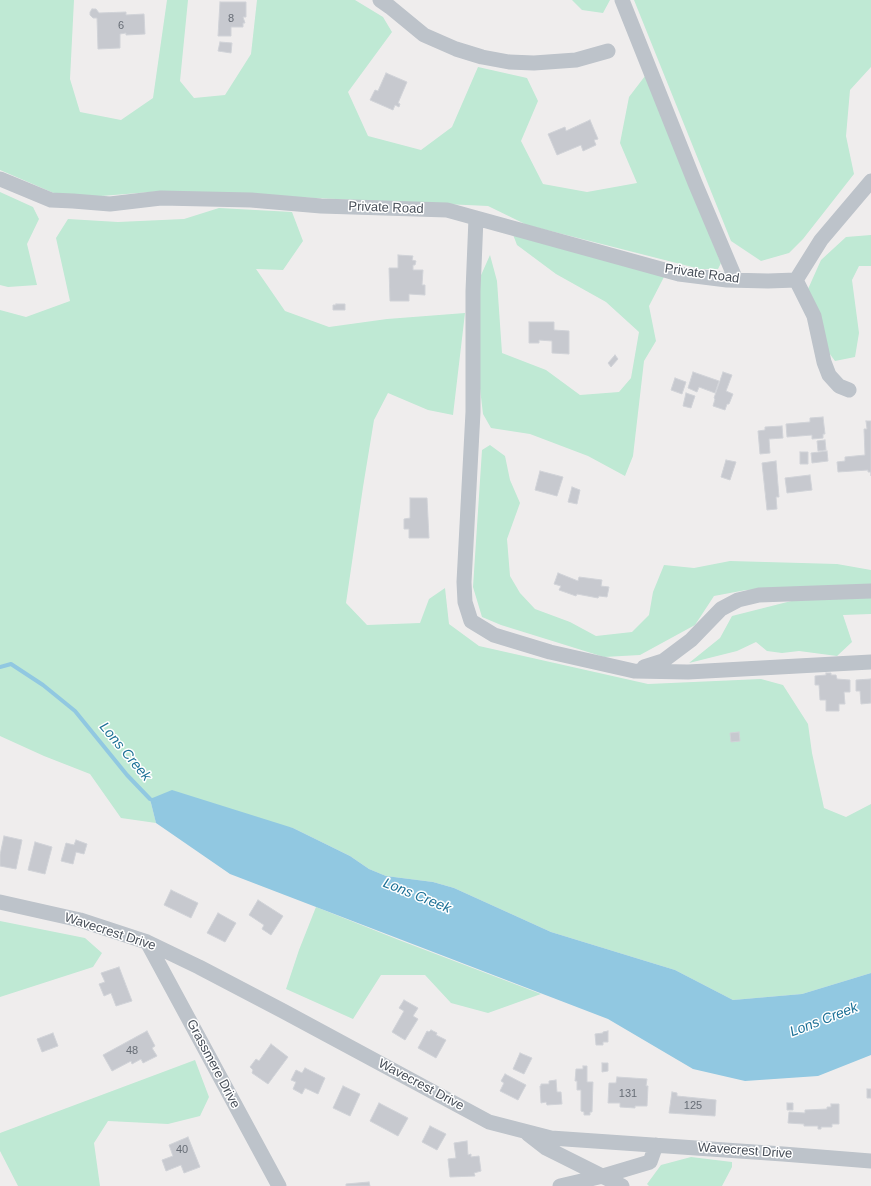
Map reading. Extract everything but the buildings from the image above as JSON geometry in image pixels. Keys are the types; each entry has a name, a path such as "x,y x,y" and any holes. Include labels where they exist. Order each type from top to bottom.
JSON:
{"street":[{"path":"380,0 424,35 456,49 482,57 508,62 534,63 576,60 608,51"},
{"path":"622,0 736,280"},
{"name":"Private Road","path":"0,179 51,200 110,204 161,198 251,200 321,206 447,210 679,274 736,280 796,280"},
{"path":"849,390 839,386 829,375 824,362 814,316 796,280 821,240 871,181"},
{"path":"476,218 473,291 473,412 464,582 465,602 471,621 494,635 550,652 634,671 688,672 871,662"},
{"path":"634,671 663,661 691,640 721,609 738,600 760,595 871,591"},
{"name":"Wavecrest Drive","path":"0,902 80,920 147,942 199,967 283,1011 489,1122 551,1138 871,1161"},
{"name":"Grassmere Drive","path":"147,942 279,1186"},
{"path":"524,1131 546,1148 622,1186"},
{"path":"560,1186 603,1176 650,1162 656,1145"}],"green space":[{"path":"0,0 74,0 70,79 80,112 121,120 153,98 167,0 188,0 180,81 194,98 225,95 251,54 257,0 355,0 383,17 392,32 348,92 368,136 421,150 452,127 478,67 527,78 538,101 521,141 543,184 587,192 637,183 620,143 629,97 645,76 721,263 718,269 700,269 527,225 488,206 163,191 89,197 56,194 0,170"},
{"path":"572,0 610,0 603,13 582,10"},
{"path":"634,0 871,0 871,67 850,90 846,136 854,174 803,239 789,253 761,261 731,241"},
{"path":"0,192 33,207 39,219 27,244 37,285 8,287 0,285"},
{"path":"219,208 292,212 303,241 283,270 256,269 285,311 329,327 387,319 465,313 453,415 428,410 388,393 374,420 346,603 367,625 420,623 429,599 445,588 449,624 479,646 648,684 761,679 783,685 808,724 812,753 824,808 846,817 871,804 871,973 802,994 733,1000 675,970 551,932 454,888 433,882 386,876 369,869 350,856 293,828 150,799 156,823 121,818 90,774 44,756 0,736 0,310 26,317 70,301 56,238 68,219 118,222 184,219"},
{"path":"512,232 664,277 649,306 656,341 644,361 633,456 625,476 588,456 530,434 491,428 483,414 479,380 478,282 490,255 497,281 502,353 546,370 580,395 619,392 631,378 639,332 606,302 556,274 517,245"},
{"path":"871,235 871,266 859,266 852,280 859,333 855,357 835,361 824,346 808,289 821,260 846,237"},
{"path":"490,445 505,456 510,480 520,503 507,539 510,576 520,593 535,609 570,622 596,636 632,632 649,615 653,592 664,565 694,568 730,561 837,564 871,570 871,586 746,590 714,596 695,625 640,655 604,657 501,625 482,617 473,587 482,450"},
{"path":"807,597 871,598 871,614 843,615 852,642 837,656 799,651 782,653 767,651 756,642 737,651 689,663 720,638 732,616"},
{"path":"316,907 541,994 488,1013 451,1003 425,975 381,975 353,1019 286,989"},
{"path":"0,921 85,938 102,953 93,967 0,997"},
{"path":"195,1060 209,1097 200,1116 168,1124 108,1121 94,1143 100,1186 18,1186 0,1151 0,1133"},
{"path":"691,1157 732,1162 732,1167 722,1186 649,1186 647,1184 661,1165"}],"water":[{"path":"172,790 293,828 350,856 369,869 386,876 433,882 454,888 551,932 675,970 733,1000 802,994 871,973 871,1055 818,1076 745,1081 693,1069 608,1019 230,874 156,823 150,799"}],"waterway":[{"name":"Lons Creek","path":"0,667 11,664 43,685 75,711 127,775 150,799 155,801"}]}
